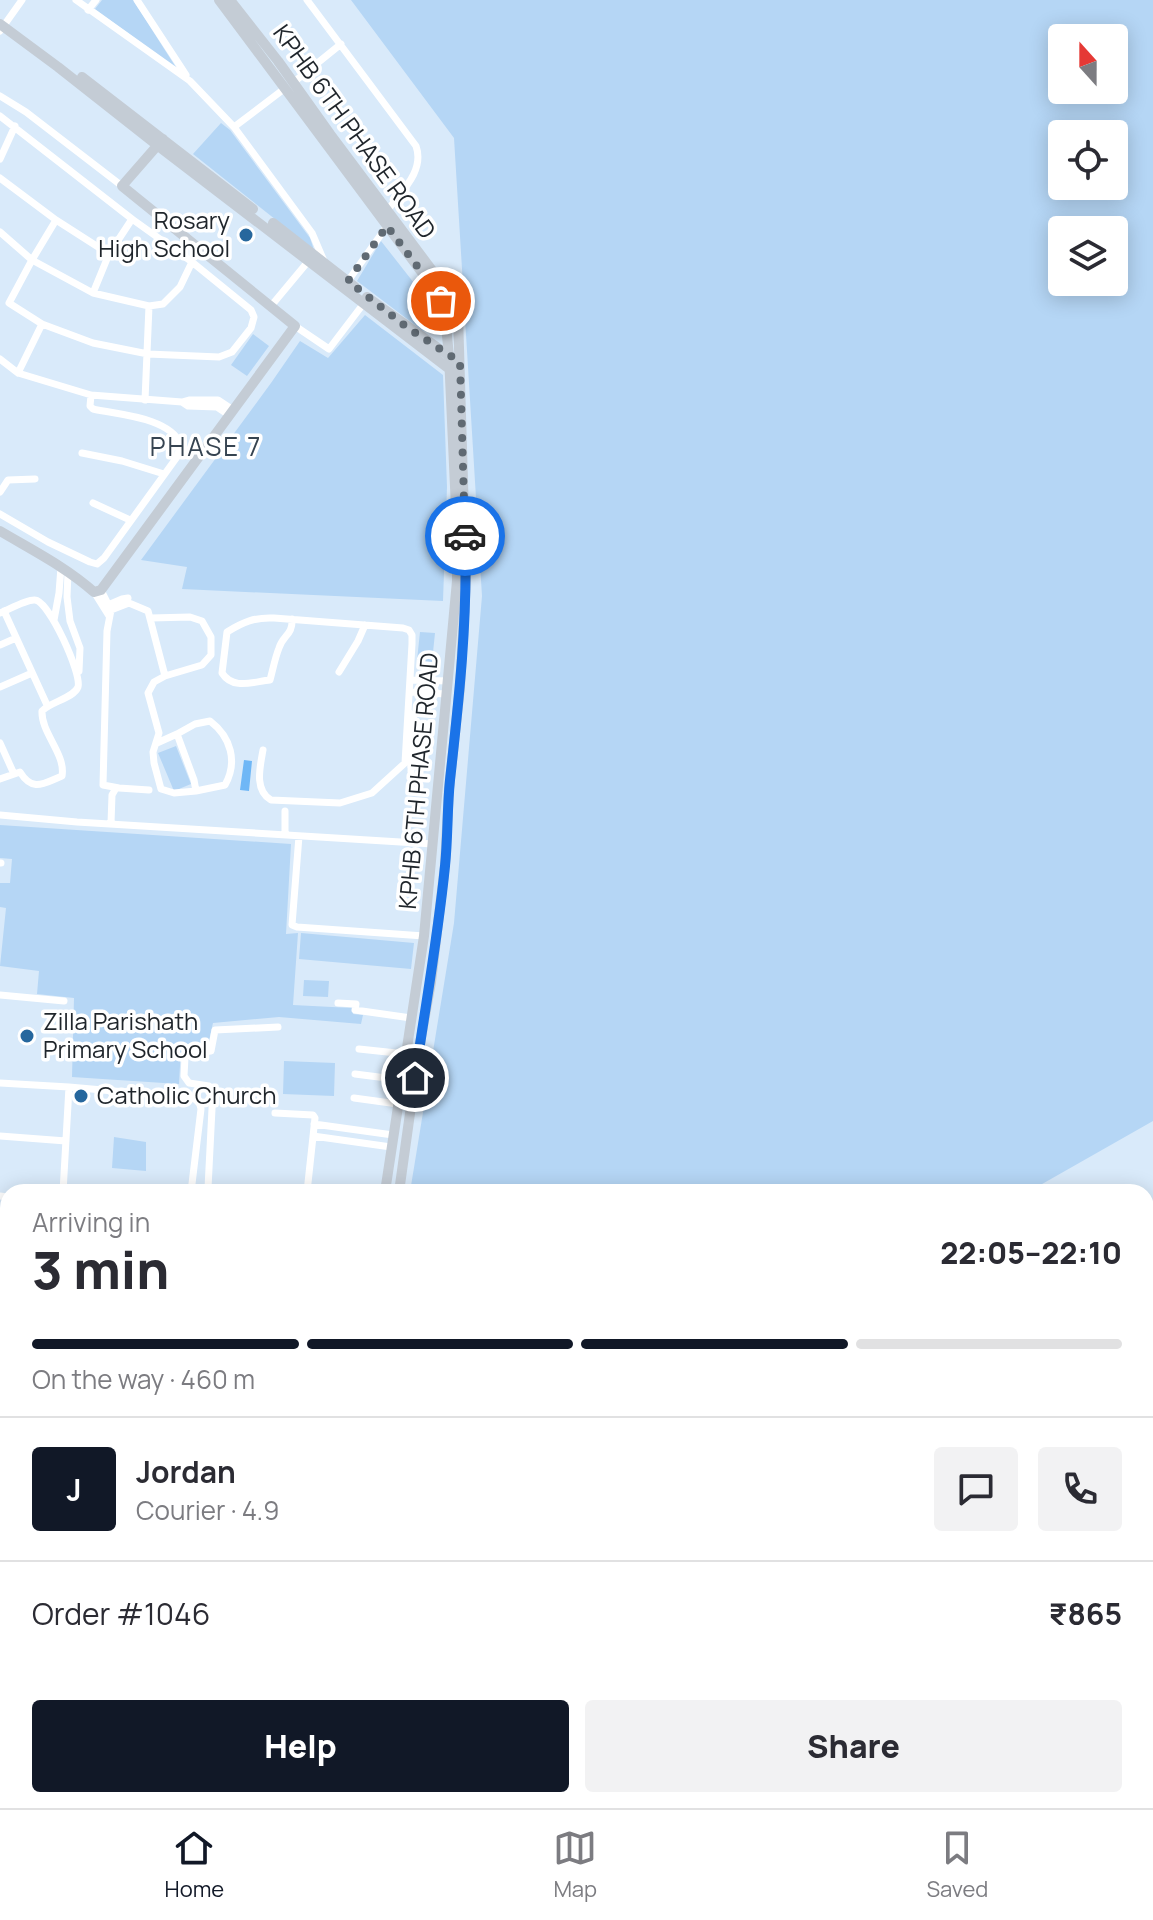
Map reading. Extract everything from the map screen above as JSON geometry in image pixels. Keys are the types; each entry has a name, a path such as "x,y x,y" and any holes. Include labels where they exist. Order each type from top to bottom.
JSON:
{"street":[{"path":"22,0 2,24 47,50 455,373"},
{"path":"76,0 190,81"},
{"path":"88,10 96,0"},
{"path":"137,0 190,81 234,127 312,233 326,264"},
{"name":"KPHB 6TH PHASE ROAD","path":"219,0 330,134 452,298 458,315 460,362 455,373"},
{"name":"KPHB 6TH PHASE ROAD","path":"230,0 438,294 455,373 460,687 445,865 431,982 400,1184"},
{"path":"307,0 416,146 419,154 417,171 387,211"},
{"path":"234,127 341,44"},
{"path":"0,96 26,112 295,326 329,349 364,303"},
{"path":"0,116 251,310 254,317 251,328 232,352 219,357 148,354 93,343 42,324 9,303 56,220"},
{"path":"0,159 15,126"},
{"path":"122,186 160,142"},
{"path":"0,178 56,220 109,254"},
{"path":"93,293 109,254 132,219"},
{"path":"348,281 387,226"},
{"path":"0,232 32,260 93,293 149,306 163,304 180,287 192,262"},
{"path":"311,258 326,264 408,328 460,362"},
{"path":"271,306 311,258"},
{"path":"145,400 149,306"},
{"path":"18,373 42,324"},
{"path":"97,591 295,326"},
{"path":"0,359 18,373 91,395 182,402 188,406 217,407 231,412"},
{"path":"0,514 90,562 97,564 104,558 177,457 181,444 177,435 161,424 93,409 90,406 91,395"},
{"path":"82,453 164,474"},
{"path":"0,492 8,480 35,479"},
{"path":"93,503 130,520"},
{"path":"0,531 97,591 109,608 102,781 103,785 115,790 149,790"},
{"path":"54,621 64,569"},
{"path":"0,779 20,772 24,779 41,785 62,776 62,766 41,716 47,705 73,694 78,688 80,648 70,621 64,569"},
{"path":"97,591 109,608"},
{"path":"109,608 128,598"},
{"path":"47,705 2,612 37,600 54,621 78,677"},
{"path":"109,608 129,603 148,611 165,676"},
{"path":"57,605 70,621"},
{"name":"KPHB 6TH PHASE ROAD","path":"386,1184 424,936 446,694 460,609"},
{"path":"151,618 190,617 202,621 211,637 211,655 202,665 165,676 154,682 148,693 159,733 153,752 161,789 174,793 225,785 233,763 231,750 224,734 210,721 195,724 157,743"},
{"path":"263,750 259,772 264,795 271,800 340,803 372,793 405,763 413,680 412,635 409,630 403,628 292,619 257,617 227,632 222,673 227,681 237,684 270,680 279,645 293,628 292,619"},
{"path":"339,672 365,625"},
{"path":"0,645 16,638"},
{"path":"0,687 32,673"},
{"path":"413,680 448,681"},
{"path":"410,692 446,694"},
{"path":"409,712 414,719 411,771"},
{"path":"177,734 196,791"},
{"path":"0,743 14,774"},
{"path":"111,823 115,790"},
{"path":"285,811 285,835"},
{"path":"0,815 433,844"},
{"path":"299,836 292,925 424,936"},
{"path":"0,995 64,1001"},
{"path":"338,1003 356,1004 355,1010 411,1018"},
{"path":"208,1184 213,1089 189,1083 184,1076 185,1057 190,1053 211,1051 215,1030 278,1027"},
{"path":"359,1049 406,1054"},
{"path":"355,1074 402,1080"},
{"path":"0,1083 199,1101 201,1109 192,1184"},
{"path":"63,1184 69,1087"},
{"path":"354,1098 398,1104"},
{"path":"275,1113 313,1115 308,1184"},
{"path":"314,1124 393,1135"},
{"path":"0,1136 66,1141"},
{"path":"313,1136 391,1147"}],"shaded area":[{"path":"102,0 133,0 177,69 95,9"},
{"path":"351,0 1153,0 1153,1121 1042,1184 411,1184 454,923 482,596 454,138"},
{"path":"221,123 230,130 310,238 314,250 193,154"},
{"path":"381,241 436,311 423,331 357,281"},
{"path":"365,315 443,375 447,487 443,601 182,589 187,567 141,560 300,341 328,358"},
{"path":"253,334 269,346 247,376 231,365"},
{"path":"420,632 435,633 432,662 417,660"},
{"path":"176,746 191,784 174,791 158,753"},
{"path":"0,825 291,844 286,934 298,933 293,1005 352,1008 353,1014 363,1015 361,1024 279,1017 213,1023 208,1045 181,1047 179,1084 72,1077 74,998 37,994 39,971 0,966 6,908 0,907 0,883 10,883 12,859 0,858"},
{"path":"301,933 414,943 411,969 299,959"},
{"path":"304,980 329,981 328,997 303,996"},
{"path":"284,1061 335,1063 334,1096 283,1094"},
{"path":"114,1137 146,1142 146,1171 112,1168"}],"water":[{"path":"244,760 252,761 249,791 240,790"}],"way so far":[{"path":"441,301 387,226 348,281 408,328 460,362 465,536"}],"place":[{"name":"Rosary High School","path":"246,235"},
{"name":"Zilla Parishath Primary School","path":"27,1036"},
{"name":"Catholic Church","path":"81,1096"}],"district":[{"name":"PHASE 7","path":"206,447"}],"route":[{"path":"415,1078 431,982 445,865 460,687 466,581 465,536"}]}
